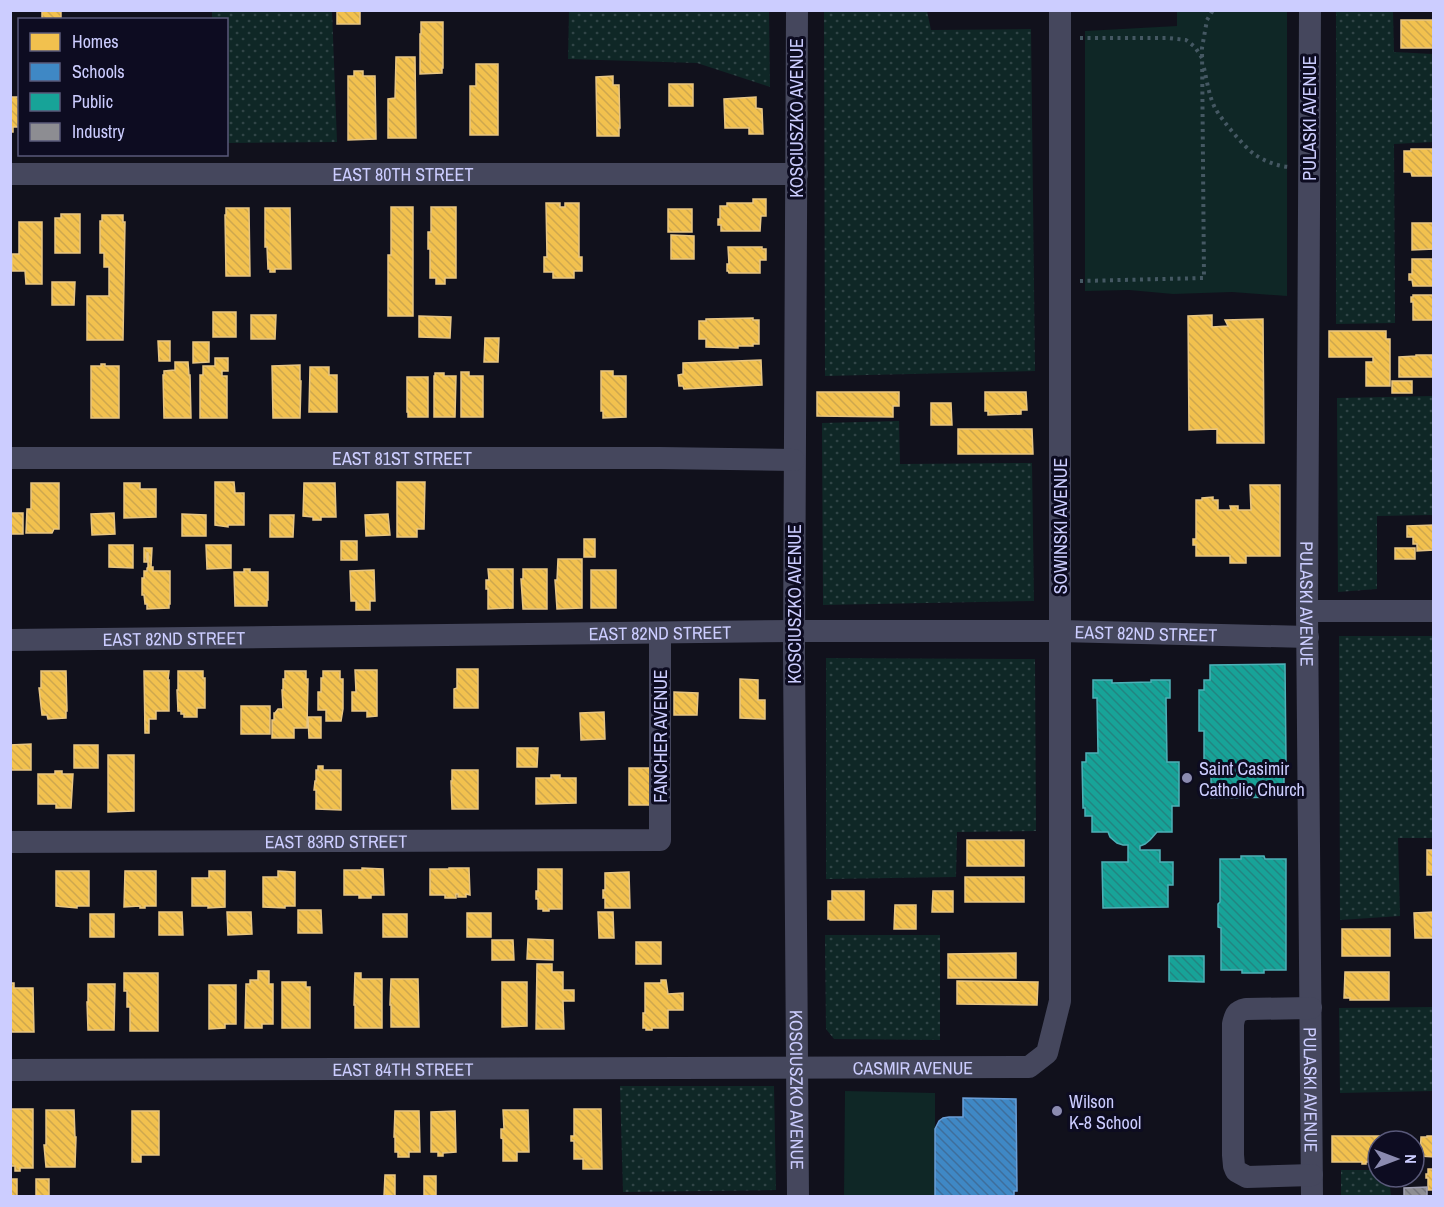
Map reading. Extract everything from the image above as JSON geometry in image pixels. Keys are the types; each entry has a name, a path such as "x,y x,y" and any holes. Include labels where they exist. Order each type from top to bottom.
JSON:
{"street":[{"name":"KOSCIUSZKO AVENUE","path":"796,10 794,631 798,1197"},
{"name":"SOWINSKI AVENUE","path":"1029,1067 1047,1053 1060,1000 1060,10"},
{"name":"PULASKI AVENUE","path":"1310,10 1307,611 1312,1186"},
{"name":"EAST 80TH STREET","path":"10,174 796,174"},
{"name":"EAST 81ST STREET","path":"10,458 794,460"},
{"path":"1307,611 1434,611"},
{"name":"EAST 82ND STREET","path":"10,640 794,631 1060,631 1308,637"},
{"name":"FANCHER AVENUE","path":"660,633 660,840"},
{"name":"EAST 83RD STREET","path":"10,842 660,840"},
{"path":"1311,1008 1246,1009 1238,1011 1235,1015 1233,1024 1233,1155 1236,1171 1247,1177 1312,1186"},
{"name":"CASMIR AVENUE","path":"796,1068 1029,1067"},
{"name":"EAST 84TH STREET","path":"10,1071 796,1068"}],"path":[{"path":"1079,281 1204,279 1202,48 1207,20 1213,10"},
{"path":"1079,38 1186,40 1195,47 1202,58 1208,87 1216,109 1237,137 1253,154 1280,166 1294,168"}],"green space":[{"path":"212,11 332,11 337,142 228,143 228,18 212,18"},
{"path":"569,11 769,11 770,87 697,63 568,59"},
{"path":"824,11 927,11 931,30 1031,29 1035,371 825,376"},
{"path":"1177,11 1287,11 1287,296 1232,292 1173,294 1129,290 1085,291 1085,31 1177,26"},
{"path":"1336,11 1393,11 1394,52 1433,54 1433,142 1394,144 1395,323 1336,324"},
{"path":"1433,396 1433,515 1377,516 1377,589 1338,592 1337,398"},
{"path":"899,421 900,464 1032,463 1034,601 823,605 822,423"},
{"path":"1339,636 1433,636 1433,838 1398,838 1400,916 1340,920"},
{"path":"826,658 1035,659 1036,831 957,832 956,877 826,879"},
{"path":"825,935 940,935 940,1040 834,1039 826,1029"},
{"path":"1433,1007 1433,1091 1340,1093 1339,1008"},
{"path":"620,1086 774,1086 776,1190 623,1192"},
{"path":"845,1091 935,1093 935,1196 844,1196"},
{"path":"1341,1170 1366,1170 1366,1189 1390,1189 1391,1196 1341,1196"}],"building: Homes":[{"path":"42,10 61,10 61,18 42,18"},
{"path":"337,10 360,10 360,24 337,24"},
{"path":"1401,20 1434,20 1434,48 1401,48"},
{"path":"421,22 443,22 442,73 420,74"},
{"path":"396,57 415,57 416,138 388,138 388,99 395,98"},
{"path":"476,64 498,64 498,135 470,135 470,86 476,86"},
{"path":"354,71 363,71 363,76 375,76 376,139 348,140 348,76 354,76"},
{"path":"613,76 613,85 619,85 619,136 597,136 596,77"},
{"path":"669,84 693,84 693,106 669,106"},
{"path":"10,96 18,97 18,127 13,127 13,132 10,132"},
{"path":"756,97 756,108 762,109 763,134 749,134 749,128 725,128 724,99"},
{"path":"1411,149 1434,149 1434,176 1412,176 1411,172 1404,172 1404,151 1411,151"},
{"path":"753,199 766,199 766,216 761,216 760,231 721,231 721,225 718,225 720,206 727,206 727,203 753,203"},
{"path":"546,203 560,203 560,207 565,207 565,203 579,203 579,257 582,257 582,271 574,271 574,278 553,278 553,272 544,272 544,257 547,257"},
{"path":"391,207 413,207 413,316 388,316"},
{"path":"431,207 456,207 456,278 445,278 445,284 436,284 436,278 430,278 428,232 431,232"},
{"path":"226,208 249,208 250,276 226,276"},
{"path":"265,208 290,208 291,269 275,269 275,272 270,272 268,269 267,247 265,247"},
{"path":"668,209 692,209 692,232 668,232"},
{"path":"61,214 80,214 80,253 55,253 55,218 61,218"},
{"path":"102,215 123,215 123,222 125,222 123,340 87,340 87,296 109,296 109,267 104,267 104,253 100,253"},
{"path":"19,222 42,222 42,284 26,284 25,271 12,271 12,254 19,254"},
{"path":"1412,223 1434,223 1434,249 1412,250"},
{"path":"671,235 694,236 694,259 671,259"},
{"path":"728,247 766,249 766,260 760,260 760,273 729,273 727,271"},
{"path":"1412,259 1434,259 1434,286 1413,286 1412,280 1409,280 1409,274 1412,274"},
{"path":"52,282 75,282 74,305 52,305"},
{"path":"1413,295 1434,295 1434,320 1413,320 1411,297"},
{"path":"213,312 236,312 236,337 213,337"},
{"path":"251,315 276,315 275,339 251,339"},
{"path":"1212,315 1212,327 1228,326 1225,320 1263,319 1264,443 1217,443 1217,429 1189,430 1188,316"},
{"path":"419,316 451,317 450,338 419,337"},
{"path":"753,318 753,320 759,320 759,344 738,346 738,348 706,347 706,339 699,339 699,321"},
{"path":"1329,331 1386,331 1386,339 1390,339 1390,386 1366,386 1366,362 1373,362 1373,357 1329,357"},
{"path":"485,338 499,338 498,362 484,362"},
{"path":"158,341 170,341 170,361 159,361"},
{"path":"193,342 209,342 209,362 193,363"},
{"path":"1434,355 1434,377 1399,377 1399,357"},
{"path":"215,358 228,358 228,371 222,371 222,376 227,376 227,418 200,418 200,375 203,375 203,366 215,366"},
{"path":"761,360 762,385 684,389 683,386 679,386 678,375 683,374 683,363"},
{"path":"175,362 188,362 191,418 164,418 163,375 164,371 175,370"},
{"path":"101,364 119,366 119,418 91,418 91,366 101,366"},
{"path":"300,365 300,418 273,418 272,366"},
{"path":"310,367 329,367 329,375 337,375 337,412 309,412"},
{"path":"601,371 613,371 613,376 626,376 626,417 603,418"},
{"path":"461,372 469,372 469,376 483,376 483,417 461,417"},
{"path":"435,373 456,376 455,417 434,417"},
{"path":"407,377 428,377 428,417 408,417"},
{"path":"1392,381 1412,381 1412,393 1392,393"},
{"path":"817,392 899,392 899,406 893,406 893,417 817,416"},
{"path":"985,392 1026,392 1027,410 1021,410 1021,414 988,415 988,411 985,411"},
{"path":"931,403 951,403 952,425 931,425"},
{"path":"958,429 1032,429 1033,454 958,454"},
{"path":"215,482 234,482 235,493 244,493 244,525 228,525 228,527 215,525"},
{"path":"397,482 425,482 424,529 417,529 417,537 397,537"},
{"path":"31,483 59,483 59,529 54,529 52,533 26,533 27,509 31,509"},
{"path":"124,483 140,483 140,489 156,489 156,517 124,518"},
{"path":"304,483 335,483 336,517 321,517 321,520 313,520 313,517 303,516"},
{"path":"1250,485 1280,485 1280,556 1246,556 1246,563 1230,563 1230,556 1196,556 1196,545 1193,545 1193,539 1196,539 1196,500 1213,497 1213,500 1218,500 1218,510 1231,510 1230,506 1238,506 1238,510 1251,510"},
{"path":"10,513 23,513 23,534 10,534"},
{"path":"114,513 115,534 92,535 91,514"},
{"path":"182,514 206,515 206,536 182,536"},
{"path":"388,514 390,535 366,536 365,515"},
{"path":"270,515 294,515 293,537 270,537"},
{"path":"1434,525 1434,550 1417,551 1417,544 1413,544 1413,537 1407,537 1407,526"},
{"path":"584,539 595,539 595,557 584,557"},
{"path":"341,541 357,541 357,560 341,560"},
{"path":"109,545 133,545 133,568 109,567"},
{"path":"206,545 231,545 231,568 207,569"},
{"path":"144,548 152,548 151,567 153,571 170,571 169,608 147,609 144,595 142,595 142,578 148,567 148,553 147,562 144,562"},
{"path":"1395,548 1415,548 1415,559 1395,559"},
{"path":"558,559 582,559 582,608 557,609 555,580 557,580"},
{"path":"244,569 250,569 250,572 268,572 267,606 235,606 234,572 244,572"},
{"path":"488,569 513,569 513,608 488,609 486,580 489,580"},
{"path":"523,569 547,569 547,609 523,609 521,579 523,579"},
{"path":"374,570 375,601 370,601 370,610 356,610 356,601 351,601 350,571"},
{"path":"591,570 616,570 616,608 591,608"},
{"path":"457,669 478,669 478,708 454,708"},
{"path":"355,670 377,670 377,716 367,717 367,711 352,711 352,692 356,692"},
{"path":"41,671 66,671 66,718 48,719 47,715 42,715 39,688 41,688"},
{"path":"144,671 169,671 169,711 156,711 156,719 149,719 149,733 145,733"},
{"path":"178,671 203,671 205,708 197,708 197,717 184,717 181,711 178,711"},
{"path":"285,671 306,671 306,679 308,679 307,728 294,728 294,738 272,738 274,713 278,709 283,709 282,690"},
{"path":"323,671 340,671 340,679 343,679 341,721 326,721 326,710 318,710 318,692 321,692"},
{"path":"740,679 758,680 758,700 765,700 765,719 740,718"},
{"path":"674,692 698,693 697,715 674,715"},
{"path":"241,706 270,706 270,734 241,734"},
{"path":"604,712 605,739 581,740 580,713"},
{"path":"308,717 321,717 321,738 309,738"},
{"path":"31,744 31,770 10,770 10,745"},
{"path":"74,745 98,745 98,768 74,768"},
{"path":"517,748 538,748 537,767 517,767"},
{"path":"108,755 134,755 134,811 108,812"},
{"path":"318,766 323,766 323,770 341,770 341,810 316,809 316,790 314,790"},
{"path":"629,768 653,768 653,805 629,805"},
{"path":"452,770 478,770 478,809 452,809"},
{"path":"55,771 62,771 62,774 73,774 71,808 56,808 56,804 38,804 38,774 55,774"},
{"path":"551,775 560,775 560,778 576,778 576,803 536,804 536,778 551,778"},
{"path":"967,840 1024,840 1024,866 967,866"},
{"path":"1427,850 1434,850 1434,875 1427,875"},
{"path":"362,868 383,869 384,895 359,898 359,895 344,895 344,870 362,870"},
{"path":"469,868 470,895 458,897 456,894 456,898 445,898 445,895 430,895 430,869"},
{"path":"538,869 562,869 562,909 543,911 543,909 538,909 536,891 538,891"},
{"path":"56,871 89,871 89,906 77,906 77,908 56,906"},
{"path":"125,871 156,871 156,906 124,907"},
{"path":"209,871 225,871 225,907 192,906 192,878 209,878"},
{"path":"278,871 295,872 295,906 263,907 263,877 278,877"},
{"path":"629,872 630,908 605,908 603,890 605,890 605,873"},
{"path":"965,877 1024,877 1024,902 965,902"},
{"path":"832,891 864,891 864,920 828,919 828,901 832,901"},
{"path":"933,891 953,891 953,912 932,912"},
{"path":"895,905 916,905 916,929 894,929"},
{"path":"298,910 321,910 322,933 298,933"},
{"path":"159,912 182,912 183,935 159,935"},
{"path":"227,912 251,912 252,934 228,935"},
{"path":"598,912 613,912 614,938 599,938"},
{"path":"1434,912 1434,938 1415,938 1414,913"},
{"path":"467,913 491,913 491,937 467,937"},
{"path":"90,914 114,914 114,937 90,937"},
{"path":"383,914 407,914 407,937 383,937"},
{"path":"1342,929 1390,929 1390,956 1342,956"},
{"path":"528,939 553,940 553,960 527,959"},
{"path":"492,940 513,940 514,960 492,960"},
{"path":"636,942 661,942 661,964 636,964"},
{"path":"1016,953 1016,978 948,978 948,954"},
{"path":"537,964 552,964 552,972 563,972 563,990 574,990 574,1001 563,1001 564,1029 536,1029"},
{"path":"258,971 269,971 269,984 273,984 273,1024 262,1024 262,1028 245,1028 246,984 250,984 250,980 258,980"},
{"path":"1345,972 1389,972 1389,1000 1344,998"},
{"path":"124,973 158,973 158,1031 130,1031 130,1007 127,1007 127,991 124,991"},
{"path":"355,973 361,973 361,979 382,979 382,1028 355,1028"},
{"path":"391,979 418,979 419,1027 391,1027"},
{"path":"661,980 666,980 668,994 683,993 683,1010 668,1010 668,1028 646,1030 643,1028 645,983 661,983"},
{"path":"957,981 1038,982 1037,1005 957,1004"},
{"path":"282,982 306,982 306,987 310,987 310,1028 282,1028"},
{"path":"502,982 527,982 527,1026 502,1027"},
{"path":"10,983 14,983 14,988 33,988 34,1032 10,1032"},
{"path":"88,984 115,984 114,1030 88,1030"},
{"path":"209,985 236,985 236,1024 225,1024 225,1028 209,1029"},
{"path":"10,1109 33,1109 33,1168 20,1168 20,1171 15,1171 15,1166 10,1166"},
{"path":"574,1109 601,1109 602,1169 583,1169 583,1159 574,1159 574,1141 571,1141 571,1136 574,1136"},
{"path":"46,1110 74,1110 75,1167 46,1167 44,1145 46,1145"},
{"path":"503,1110 528,1110 529,1152 517,1152 517,1161 503,1161 501,1129 504,1129"},
{"path":"132,1111 159,1111 159,1155 141,1155 141,1162 132,1162"},
{"path":"395,1111 419,1111 420,1152 409,1152 409,1157 398,1157 398,1152 395,1152"},
{"path":"455,1111 456,1152 443,1153 443,1156 438,1156 438,1152 431,1152 431,1112"},
{"path":"1332,1136 1366,1136 1366,1164 1332,1162"},
{"path":"1434,1136 1434,1157 1426,1156 1427,1137"},
{"path":"1428,1169 1434,1169 1434,1190 1428,1190 1426,1174 1428,1174"},
{"path":"385,1175 395,1175 395,1196 384,1196"},
{"path":"424,1176 436,1176 436,1196 424,1196"},
{"path":"10,1179 17,1179 17,1196 10,1196"},
{"path":"36,1179 49,1179 49,1196 36,1196"}],"building: Schools":[{"path":"963,1098 1016,1099 1017,1191 1014,1191 1014,1196 935,1196 935,1129 939,1121 949,1117 963,1117"}],"building: Public":[{"path":"1285,664 1284,797 1211,798 1211,772 1204,772 1204,731 1199,731 1199,690 1204,690 1204,680 1210,680 1210,665"},
{"path":"1093,680 1112,680 1112,683 1170,680 1170,698 1166,698 1167,762 1179,762 1179,806 1172,806 1172,832 1157,832 1140,846 1140,850 1160,850 1160,862 1173,862 1173,885 1168,885 1168,907 1103,908 1102,862 1128,862 1128,845 1117,843 1108,832 1092,832 1092,816 1085,816 1085,808 1083,808 1082,762 1086,762 1086,753 1098,753 1097,698 1093,698"},
{"path":"1241,856 1286,859 1286,970 1242,973 1242,970 1221,970 1221,928 1218,927 1220,859 1241,859"},
{"path":"1169,956 1204,956 1204,982 1169,981"}],"building: Industry":[{"path":"1426,1187 1427,1196 1404,1196 1404,1189 1426,1189"}],"place":[{"name":"Saint Casimir Catholic Church","path":"1187,778"},
{"name":"Wilson K-8 School","path":"1057,1111"}]}
